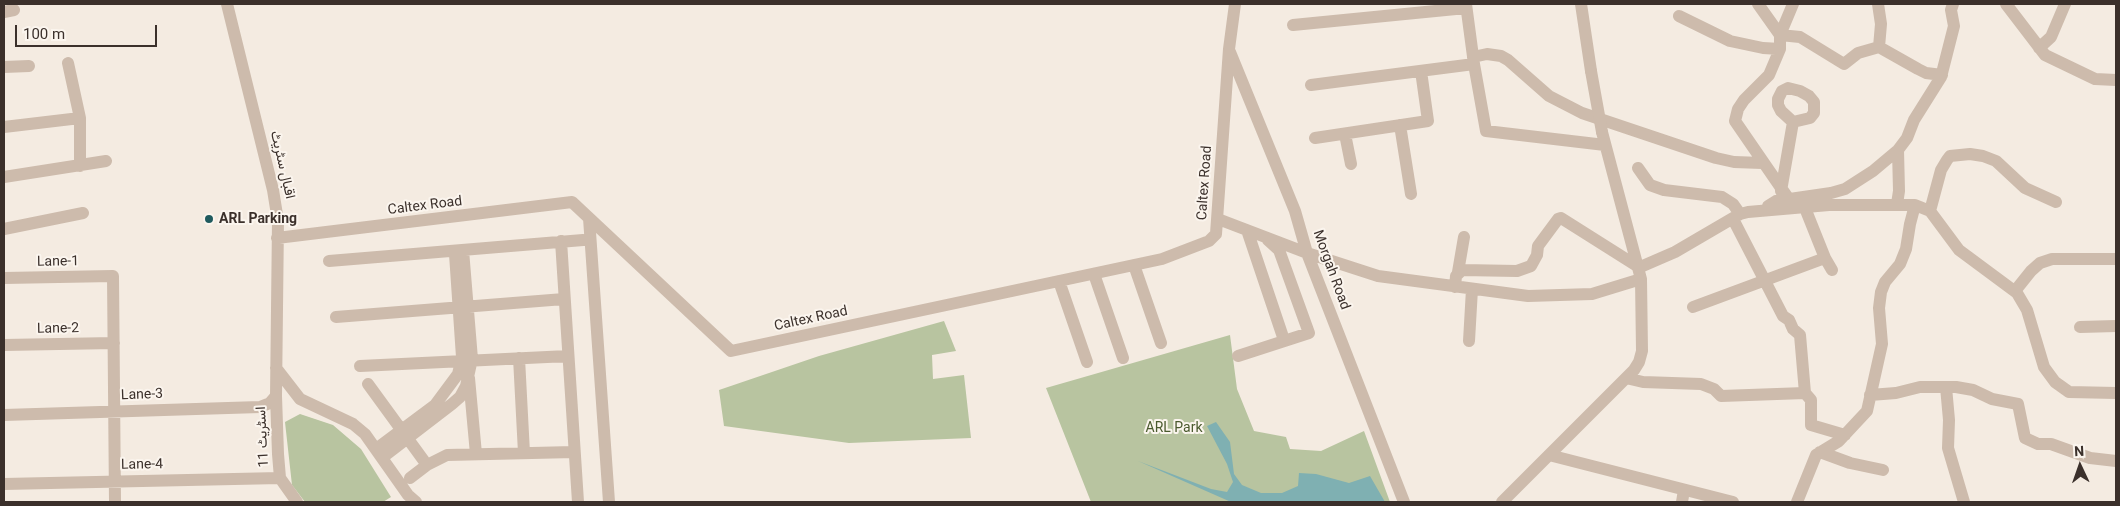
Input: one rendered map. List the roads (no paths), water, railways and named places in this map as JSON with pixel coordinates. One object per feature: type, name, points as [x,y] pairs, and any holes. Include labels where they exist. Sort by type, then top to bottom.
[{"type":"street","name":"اقبال سٹریٹ","points":[[227,4],[275,201],[278,221],[276,396]]},
{"type":"street","name":"Caltex Road","points":[[278,238],[572,202],[731,352],[1162,259],[1209,241],[1216,234],[1229,49],[1236,4]]},
{"type":"street","points":[[1502,502],[1626,378],[1639,362],[1642,351],[1639,271],[1605,146],[1581,4]]},
{"type":"street","points":[[1758,4],[1780,35],[1800,37],[1844,64],[1858,53],[1880,47],[1926,73],[1942,74]]},
{"type":"street","points":[[1784,195],[1738,128],[1735,117],[1744,100],[1769,75],[1780,49],[1780,35],[1793,4]]},
{"type":"street","points":[[1878,4],[1880,47]]},
{"type":"street","points":[[2006,4],[2045,55],[2095,79],[2116,80]]},
{"type":"street","points":[[2039,48],[2051,37],[2065,4]]},
{"type":"street","points":[[1293,25],[1374,10],[1466,6],[1473,60],[1486,131],[1605,146]]},
{"type":"street","points":[[1762,210],[1784,195],[1831,193],[1845,189],[1873,171],[1898,150],[1942,74],[1954,26],[1948,6]]},
{"type":"street","points":[[1679,16],[1730,41],[1763,48],[1780,49]]},
{"type":"street","name":"Morgah Road","points":[[1229,49],[1295,211],[1307,253],[1404,502]]},
{"type":"street","points":[[1312,85],[1421,71],[1473,60],[1487,54],[1501,56],[1549,96],[1582,113],[1716,158],[1734,162],[1762,163]]},
{"type":"street","points":[[68,63],[80,118],[80,166]]},
{"type":"street","points":[[4,67],[29,66]]},
{"type":"street","points":[[1315,138],[1428,122],[1421,71]]},
{"type":"street","points":[[4,127],[80,118]]},
{"type":"street","points":[[1784,195],[1793,122]]},
{"type":"street","points":[[1400,125],[1412,194]]},
{"type":"street","points":[[1345,134],[1351,164]]},
{"type":"street","points":[[1897,204],[1899,192],[1898,150]]},
{"type":"street","points":[[1930,211],[1941,170],[1950,156],[1983,156],[1996,161],[2025,188],[2056,202]]},
{"type":"street","points":[[4,177],[106,161]]},
{"type":"street","points":[[1638,168],[1650,185],[1664,190],[1722,197],[1733,204],[1737,217],[1783,316],[1789,320],[1793,329],[1800,335],[1805,393],[1811,400],[1811,425],[1845,434]]},
{"type":"street","points":[[1218,219],[1307,253],[1378,276],[1528,296],[1592,294],[1639,271],[1737,217],[1762,210],[1829,205],[1915,205],[1930,211],[1959,250],[2014,291],[2027,310],[2044,367],[2055,382],[2069,392],[2116,392]]},
{"type":"street","points":[[1797,502],[1820,452],[1840,440],[1867,411],[1883,336],[1879,308],[1881,292],[1885,282],[1900,264],[1906,249],[1915,205]]},
{"type":"street","points":[[1805,208],[1825,258],[1832,270]]},
{"type":"street","points":[[4,229],[83,214]]},
{"type":"street","points":[[589,218],[609,502]]},
{"type":"street","points":[[1458,272],[1517,271],[1531,266],[1537,255],[1538,246],[1558,219],[1561,218],[1639,271]]},
{"type":"street","points":[[1247,230],[1284,340]]},
{"type":"street","points":[[1238,356],[1309,333],[1279,250],[1262,235]]},
{"type":"street","points":[[1455,286],[1464,237]]},
{"type":"street","points":[[329,261],[582,240]]},
{"type":"street","points":[[561,241],[578,502]]},
{"type":"street","points":[[459,250],[466,361],[476,454]]},
{"type":"street","points":[[1693,307],[1825,258]]},
{"type":"street","points":[[2014,291],[2030,271],[2040,263],[2052,259],[2116,259]]},
{"type":"street","points":[[1134,265],[1161,343]]},
{"type":"street","points":[[1094,274],[1123,358]]},
{"type":"street","name":"Lane-1","points":[[4,278],[113,276],[114,343]]},
{"type":"street","points":[[1059,281],[1087,362]]},
{"type":"street","points":[[1469,341],[1472,289]]},
{"type":"street","points":[[336,317],[564,299]]},
{"type":"street","points":[[2080,327],[2116,326]]},
{"type":"street","points":[[114,343],[116,502]]},
{"type":"street","name":"Lane-2","points":[[4,345],[114,343]]},
{"type":"street","points":[[360,366],[568,356]]},
{"type":"street","points":[[520,358],[524,453]]},
{"type":"street","points":[[405,434],[442,398],[466,361]]},
{"type":"street","points":[[276,368],[300,398],[353,424],[366,434],[408,495],[416,502]]},
{"type":"street","points":[[380,453],[456,400],[466,386],[468,376]]},
{"type":"street","points":[[1626,378],[1643,382],[1701,384],[1714,389],[1721,396],[1805,393]]},
{"type":"street","points":[[368,384],[427,465]]},
{"type":"street","points":[[1870,395],[1896,393],[1920,387],[1973,390],[1992,399],[2018,404],[2025,438],[2038,444],[2051,444],[2090,458],[2116,461]]},
{"type":"street","points":[[1946,387],[1949,420],[1948,448],[1964,502]]},
{"type":"street","name":"Lane-3","points":[[4,415],[260,407],[270,404],[276,396]]},
{"type":"street","name":"اسٹریٹ 11","points":[[276,396],[280,478],[297,502]]},
{"type":"street","points":[[410,478],[427,465],[447,455],[574,452]]},
{"type":"street","points":[[1820,452],[1850,463],[1882,470]]},
{"type":"street","points":[[1549,455],[1683,496],[1733,502]]},
{"type":"street","name":"Lane-4","points":[[4,484],[115,480],[280,478]]},
{"type":"water","points":[[1216,422],[1230,442],[1234,474],[1242,485],[1261,493],[1282,493],[1298,486],[1299,473],[1316,474],[1349,483],[1370,476],[1385,502],[1231,502],[1138,461],[1211,489],[1227,492],[1233,482],[1227,464],[1207,426]]},
{"type":"place","name":"ARL Parking","points":[[209,219]]},
{"type":"park label","name":"ARL Park","points":[[1174,428]]}]
